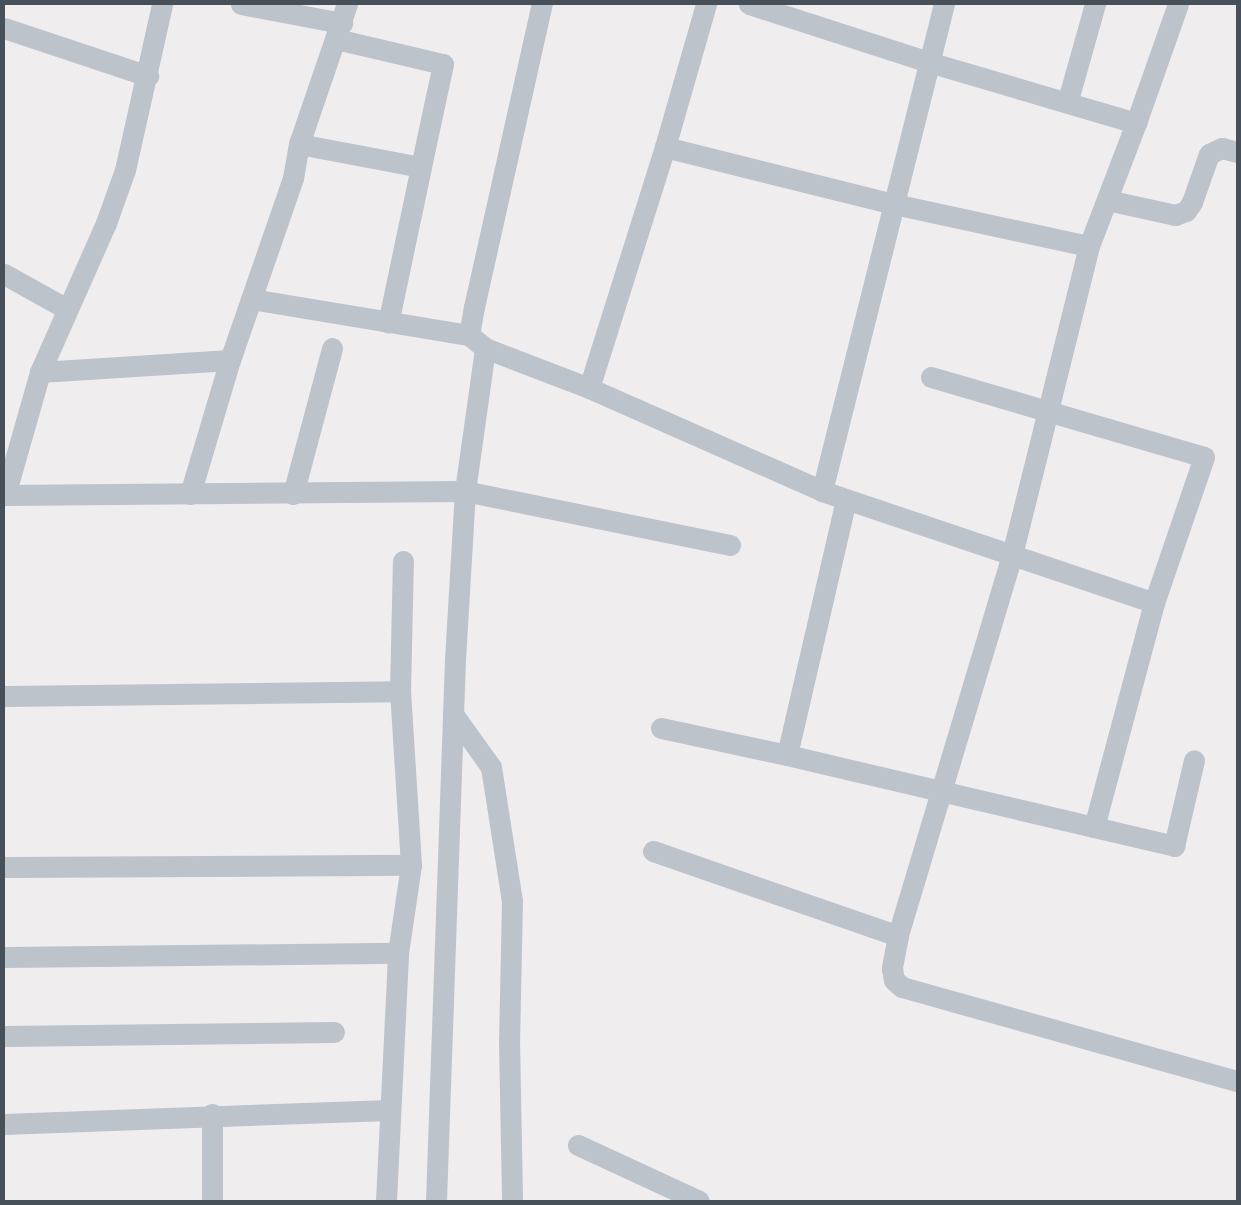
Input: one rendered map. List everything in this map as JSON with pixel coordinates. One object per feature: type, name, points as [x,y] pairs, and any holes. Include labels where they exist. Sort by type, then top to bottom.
[{"type":"street","points":[[162,4],[148,76],[125,170],[106,222],[40,372],[4,495],[293,494],[465,491],[730,545]]},
{"type":"street","points":[[241,4],[342,22],[443,64],[388,322]]},
{"type":"street","points":[[436,1201],[453,714],[465,491],[477,342],[542,4]]},
{"type":"street","points":[[589,388],[665,147],[706,4]]},
{"type":"street","points":[[749,4],[932,63],[1068,100],[1136,123]]},
{"type":"street","points":[[822,491],[894,204],[932,63],[944,4]]},
{"type":"street","points":[[1068,100],[1095,4]]},
{"type":"street","points":[[1178,4],[1136,123],[1089,246],[1012,555],[898,936],[892,968],[894,980],[902,987],[1237,1081]]},
{"type":"street","points":[[190,494],[230,360],[293,178],[299,144],[342,22]]},
{"type":"street","points":[[4,28],[148,76]]},
{"type":"street","points":[[299,144],[421,167]]},
{"type":"street","points":[[665,147],[894,204],[1089,246]]},
{"type":"street","points":[[1107,200],[1175,215],[1186,210],[1192,202],[1209,154],[1222,148],[1237,152]]},
{"type":"street","points":[[4,274],[67,310]]},
{"type":"street","points":[[251,299],[388,322],[477,342],[589,388],[822,491],[1154,604]]},
{"type":"street","points":[[293,494],[332,348]]},
{"type":"street","points":[[40,372],[230,360]]},
{"type":"street","points":[[931,377],[1204,457],[1154,604],[1094,827]]},
{"type":"street","points":[[787,755],[846,500]]},
{"type":"street","points":[[386,1201],[398,953],[411,865],[400,691],[404,561]]},
{"type":"street","points":[[4,696],[400,691]]},
{"type":"street","points":[[453,714],[491,767],[512,902],[509,1040],[512,1201]]},
{"type":"street","points":[[661,728],[941,790],[1174,846],[1194,760]]},
{"type":"street","points":[[653,851],[898,936]]},
{"type":"street","points":[[4,867],[411,865]]},
{"type":"street","points":[[4,957],[398,953]]},
{"type":"street","points":[[4,1036],[334,1032]]},
{"type":"street","points":[[4,1124],[212,1114],[389,1110]]},
{"type":"street","points":[[212,1114],[212,1201]]},
{"type":"street","points":[[578,1145],[699,1201]]}]
